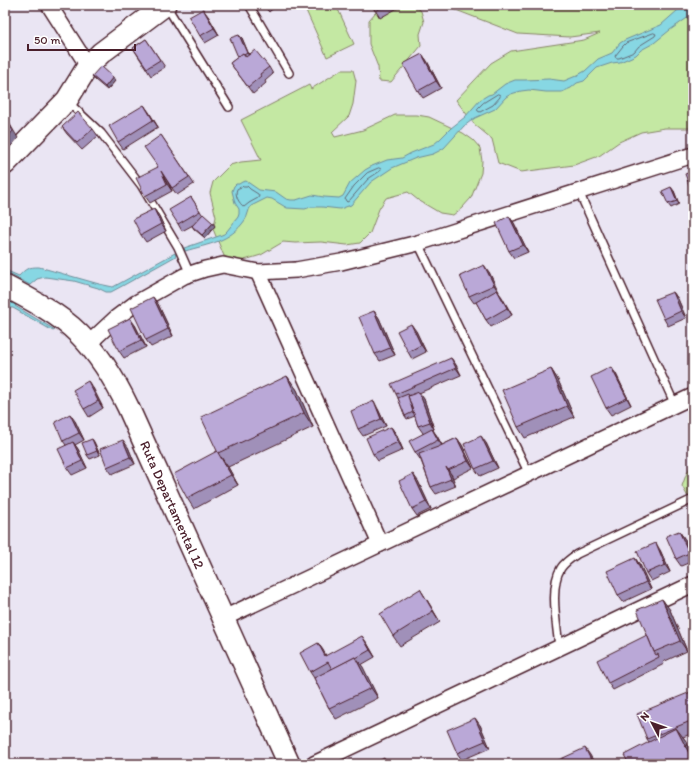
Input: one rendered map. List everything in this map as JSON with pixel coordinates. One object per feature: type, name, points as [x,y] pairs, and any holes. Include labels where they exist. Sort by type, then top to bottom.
[{"type":"main road","points":[[5,164],[67,100],[88,66],[101,53],[165,5]]},
{"type":"main road","name":"Ruta Departamental 12","points":[[5,286],[30,299],[62,320],[79,334],[106,367],[118,387],[289,764]]},
{"type":"street","points":[[49,5],[88,66]]},
{"type":"street","points":[[88,344],[116,318],[136,303],[184,276],[204,269],[223,265],[258,272],[296,270],[341,262],[418,243],[693,155]]},
{"type":"street","points":[[258,272],[380,544]]},
{"type":"street","points":[[224,618],[693,396]]},
{"type":"street","points":[[314,764],[693,584]]},
{"type":"lane","points":[[165,5],[229,107]]},
{"type":"lane","points":[[249,5],[289,73]]},
{"type":"lane","points":[[67,100],[101,133],[141,185],[178,247],[190,274]]},
{"type":"lane","points":[[579,192],[675,405]]},
{"type":"lane","points":[[418,243],[529,474]]},
{"type":"lane","points":[[560,647],[554,599],[555,581],[560,568],[567,561],[578,554],[693,499]]},
{"type":"green space","points":[[336,5],[354,44],[327,57],[304,6]]},
{"type":"green space","points":[[382,5],[414,5],[421,11],[424,22],[420,34],[421,46],[391,82],[379,81],[378,67],[369,44],[369,20]]},
{"type":"green space","points":[[443,5],[693,5],[693,128],[665,128],[641,132],[619,142],[599,156],[574,165],[521,172],[498,163],[492,139],[474,124],[456,100],[491,63],[511,51],[584,40],[600,33],[570,37],[518,34]]},
{"type":"green space","points":[[341,70],[353,70],[356,81],[353,104],[349,116],[332,132],[335,137],[363,130],[395,115],[417,115],[429,117],[463,133],[473,140],[480,148],[482,161],[481,173],[471,198],[453,215],[440,213],[418,200],[408,192],[386,198],[379,209],[370,233],[360,243],[347,245],[321,242],[283,242],[261,255],[236,262],[224,256],[213,229],[216,217],[210,193],[213,182],[230,165],[241,162],[261,160],[241,120],[309,85],[311,89]]},
{"type":"green space","points":[[693,461],[693,502],[688,497],[682,486]]},
{"type":"water","points":[[685,5],[693,5],[693,14],[636,55],[620,62],[597,68],[584,81],[577,83],[571,88],[562,92],[529,90],[511,94],[506,97],[495,109],[475,118],[464,126],[444,148],[433,154],[416,158],[392,168],[371,182],[351,205],[340,209],[322,207],[311,207],[305,209],[287,208],[272,199],[267,198],[251,206],[245,220],[226,238],[185,251],[184,248],[224,234],[238,217],[239,209],[235,203],[232,191],[236,184],[246,181],[259,190],[276,192],[286,199],[291,200],[312,195],[339,198],[343,196],[350,183],[372,166],[387,160],[402,158],[434,144],[465,117],[480,100],[492,94],[505,84],[515,80],[549,79],[564,81],[576,76],[585,71],[598,59],[612,53],[620,43],[625,40],[661,25]]},
{"type":"water","points":[[175,253],[176,256],[111,292],[106,292],[74,281],[45,277],[37,279],[30,285],[5,272],[5,270],[19,276],[28,268],[39,267],[113,287]]},
{"type":"water","points":[[5,299],[55,330],[53,331],[13,308],[5,308]]},
{"type":"building","points":[[372,5],[386,5],[375,11]]},
{"type":"building","points":[[203,9],[214,28],[200,36],[189,17]]},
{"type":"building","points":[[239,35],[247,53],[244,55],[243,53],[238,57],[230,38]]},
{"type":"building","points":[[146,39],[160,60],[147,68],[133,48]]},
{"type":"building","points":[[255,50],[269,67],[248,87],[230,63],[243,53],[246,57]]},
{"type":"building","points":[[422,54],[436,81],[418,91],[403,64]]},
{"type":"building","points":[[101,66],[113,77],[105,87],[92,76]]},
{"type":"building","points":[[144,105],[153,120],[118,142],[109,126]]},
{"type":"building","points":[[78,112],[93,129],[77,143],[62,127]]},
{"type":"building","points":[[5,117],[13,131],[5,140]]},
{"type":"building","points":[[161,135],[189,177],[172,188],[161,171],[167,184],[145,196],[136,178],[158,167],[144,147]]},
{"type":"building","points":[[693,171],[693,189],[691,190],[685,174]]},
{"type":"building","points":[[671,187],[677,201],[668,204],[662,191]]},
{"type":"building","points":[[191,197],[200,211],[178,224],[169,210]]},
{"type":"building","points":[[154,209],[161,224],[141,235],[133,219]]},
{"type":"building","points":[[203,214],[213,223],[202,235],[192,226]]},
{"type":"building","points":[[509,216],[523,245],[509,251],[496,223]]},
{"type":"building","points":[[484,265],[494,285],[469,296],[460,276]]},
{"type":"building","points":[[497,290],[507,308],[486,320],[476,302]]},
{"type":"building","points":[[673,292],[681,311],[664,319],[655,299]]},
{"type":"building","points":[[153,297],[168,329],[146,340],[131,308]]},
{"type":"building","points":[[374,311],[390,348],[375,354],[359,317]]},
{"type":"building","points":[[130,318],[141,340],[119,351],[108,329]]},
{"type":"building","points":[[411,324],[421,345],[408,352],[397,331]]},
{"type":"building","points":[[451,358],[456,368],[396,394],[391,384]]},
{"type":"building","points":[[611,367],[627,398],[606,408],[591,377]]},
{"type":"building","points":[[551,369],[567,406],[518,427],[502,390]]},
{"type":"building","points":[[287,376],[304,413],[218,453],[201,417]]},
{"type":"building","points":[[88,381],[98,401],[84,409],[73,390]]},
{"type":"building","points":[[419,392],[430,422],[418,426],[408,396]]},
{"type":"building","points":[[408,394],[413,412],[405,416],[398,398]]},
{"type":"building","points":[[374,401],[381,419],[358,429],[351,411]]},
{"type":"building","points":[[70,414],[79,433],[63,441],[55,422]]},
{"type":"building","points":[[391,427],[398,442],[373,454],[366,438]]},
{"type":"building","points":[[432,429],[438,440],[415,452],[409,441]]},
{"type":"building","points":[[481,436],[493,461],[475,469],[464,444]]},
{"type":"building","points":[[457,438],[468,461],[448,470],[446,467],[451,479],[431,487],[419,454]]},
{"type":"building","points":[[92,439],[97,451],[87,455],[82,443]]},
{"type":"building","points":[[123,440],[130,457],[107,467],[100,449]]},
{"type":"building","points":[[73,442],[82,461],[67,468],[58,449]]},
{"type":"building","points":[[217,451],[231,475],[187,498],[174,474]]},
{"type":"building","points":[[413,474],[426,502],[412,509],[399,481]]},
{"type":"building","points":[[679,531],[689,553],[676,559],[666,536]]},
{"type":"building","points":[[656,543],[665,565],[646,573],[637,551]]},
{"type":"building","points":[[635,558],[646,582],[618,595],[607,571]]},
{"type":"building","points":[[420,589],[433,611],[393,636],[380,614]]},
{"type":"building","points":[[662,599],[680,641],[654,652],[637,610]]},
{"type":"building","points":[[647,635],[654,652],[656,655],[658,654],[659,657],[608,683],[597,660]]},
{"type":"building","points":[[362,636],[370,650],[332,669],[328,662],[310,672],[300,653],[318,643],[325,656]]},
{"type":"building","points":[[355,657],[371,688],[329,708],[314,678]]},
{"type":"building","points":[[693,691],[693,720],[647,739],[637,714]]},
{"type":"building","points":[[475,718],[485,741],[457,753],[447,730]]},
{"type":"building","points":[[676,728],[693,761],[693,764],[629,764],[624,755]]},
{"type":"building","points":[[585,748],[593,764],[550,764]]},
{"type":"building","points":[[384,758],[387,764],[373,764]]}]
